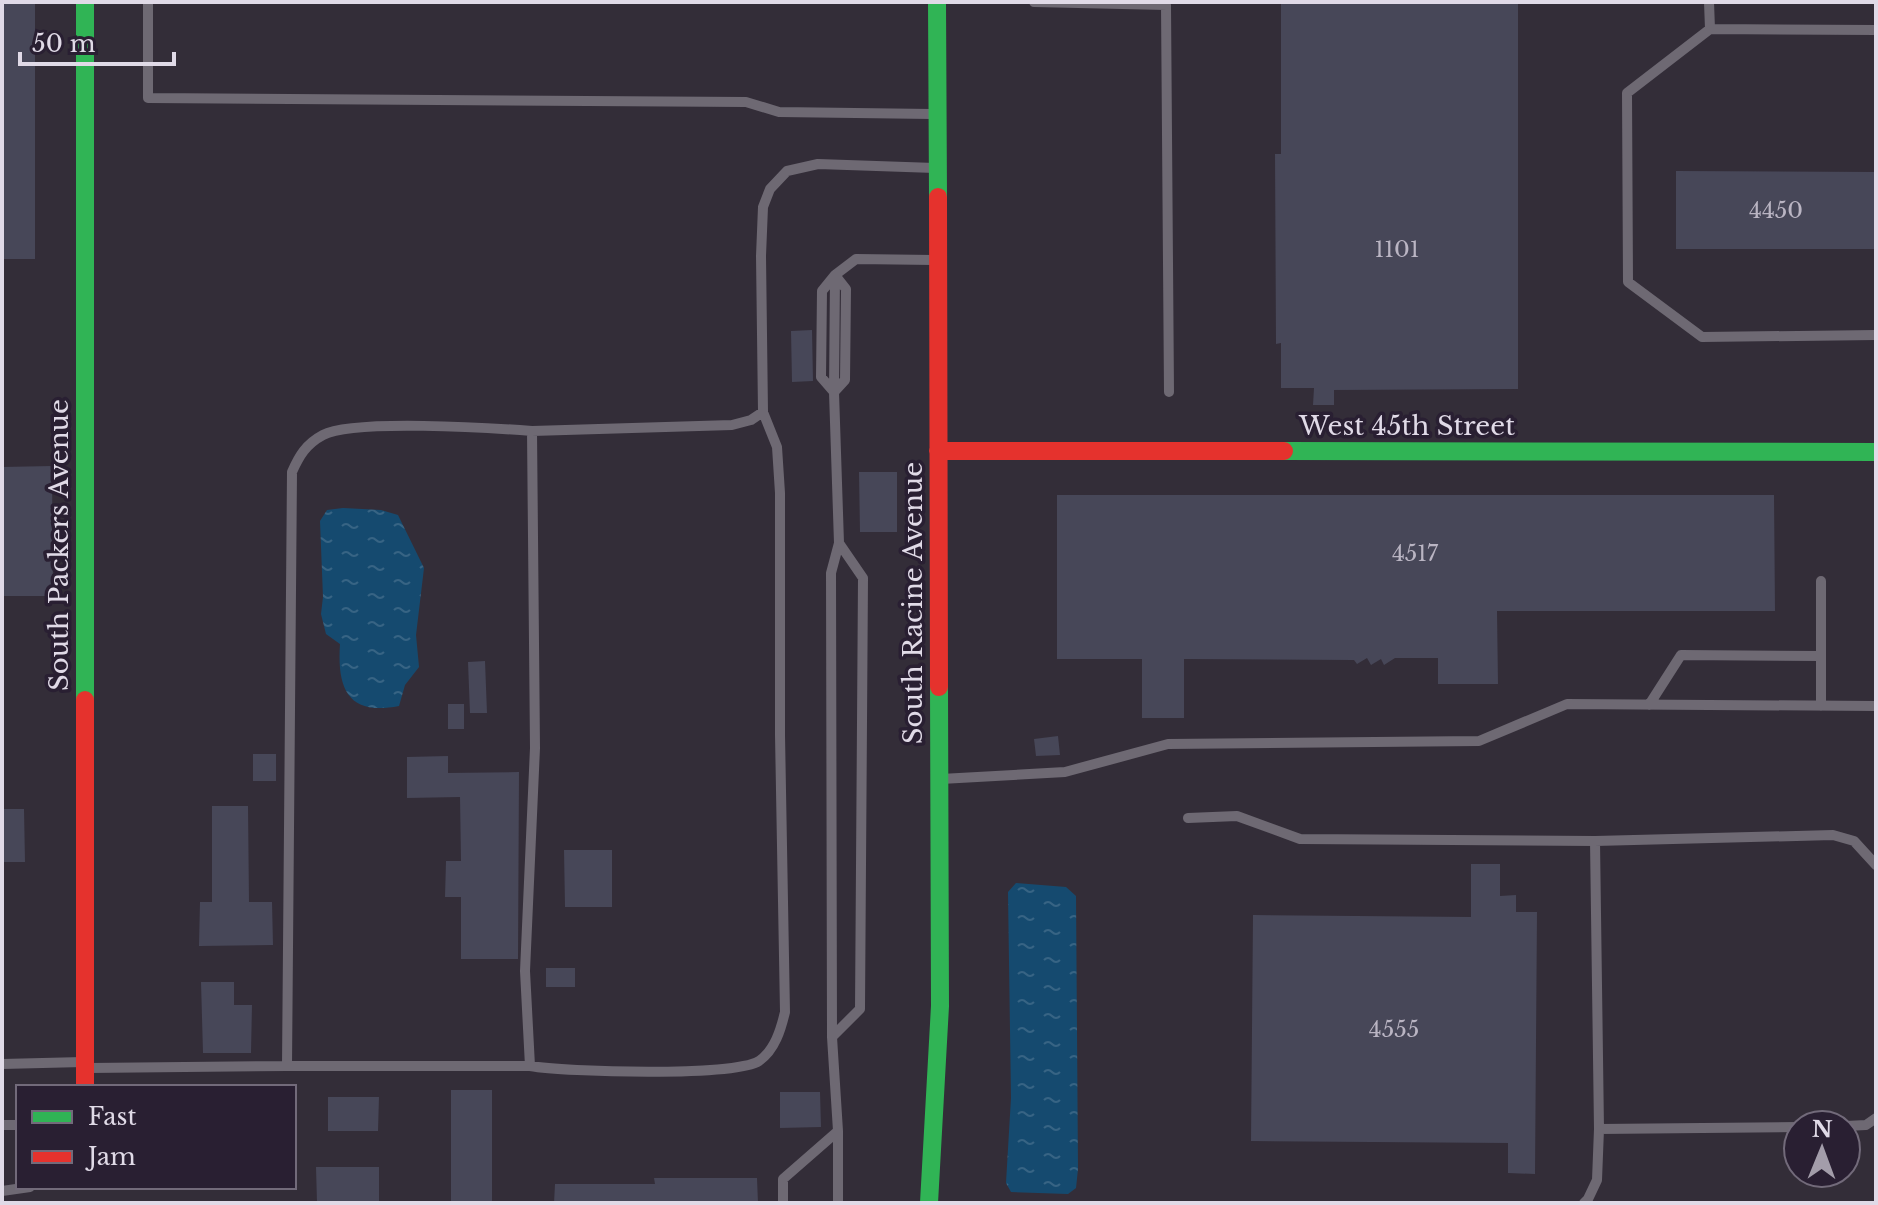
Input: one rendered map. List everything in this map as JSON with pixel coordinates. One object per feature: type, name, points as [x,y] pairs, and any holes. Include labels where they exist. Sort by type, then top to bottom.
[{"type":"street","name":"South Packers Avenue","points":[[85,2],[85,1085]]},
{"type":"street","name":"South Racine Avenue","points":[[929,1203],[940,1006],[937,2]]},
{"type":"street","name":"West 45th Street","points":[[938,451],[1876,452]]},
{"type":"lane","points":[[148,2],[148,98],[746,102],[779,112],[937,114]]},
{"type":"lane","points":[[1034,2],[1166,5],[1169,392]]},
{"type":"lane","points":[[1709,2],[1710,29]]},
{"type":"lane","points":[[1876,30],[1710,29],[1627,93],[1628,282],[1702,337],[1876,335]]},
{"type":"lane","points":[[2,1064],[530,1066],[557,1070],[698,1070],[741,1067],[759,1060],[780,1032],[785,1012],[780,493],[777,447],[763,412],[763,207],[770,189],[787,171],[818,164],[937,168]]},
{"type":"lane","points":[[838,1203],[838,1131],[832,1037],[831,573],[839,543],[834,392],[821,377],[822,291],[835,275],[856,259],[938,260]]},
{"type":"lane","points":[[834,392],[845,380],[846,289],[835,275]]},
{"type":"lane","points":[[287,1066],[292,472],[300,454],[325,433],[341,429],[390,427],[532,431],[732,425],[751,420],[763,412]]},
{"type":"lane","points":[[530,1066],[525,971],[535,748],[532,431]]},
{"type":"lane","points":[[832,1037],[860,1009],[863,578],[839,543]]},
{"type":"lane","points":[[1821,581],[1821,706]]},
{"type":"lane","points":[[1649,705],[1681,655],[1821,656]]},
{"type":"lane","points":[[939,779],[1065,772],[1168,744],[1479,741],[1567,704],[1876,706]]},
{"type":"lane","points":[[1188,818],[1237,816],[1300,839],[1595,841],[1833,835],[1854,841],[1876,865]]},
{"type":"lane","points":[[1584,1203],[1597,1180],[1599,1129],[1595,841]]},
{"type":"lane","points":[[1599,1129],[1782,1127]]},
{"type":"lane","points":[[783,1203],[783,1179],[838,1131]]},
{"type":"water","points":[[327,510],[381,510],[398,515],[424,568],[416,635],[419,667],[405,685],[399,706],[368,707],[349,696],[341,674],[340,644],[326,634],[321,614],[320,521]]},
{"type":"water","points":[[1016,883],[1066,887],[1076,896],[1078,1169],[1076,1188],[1068,1194],[1011,1192],[1006,1183],[1011,1098],[1008,892]]},
{"type":"building","points":[[2,2],[35,2],[35,259],[2,259]]},
{"type":"building","points":[[1281,2],[1518,2],[1518,389],[1334,390],[1334,405],[1313,405],[1314,388],[1281,388],[1281,343],[1276,344],[1275,154],[1281,154]]},
{"type":"building","points":[[1676,171],[1876,172],[1876,249],[1676,249]]},
{"type":"building","points":[[812,330],[813,381],[792,382],[791,331]]},
{"type":"building","points":[[52,466],[53,596],[2,596],[2,467]]},
{"type":"building","points":[[859,472],[897,472],[897,532],[860,532]]},
{"type":"building","points":[[1057,495],[1774,495],[1775,611],[1497,611],[1498,684],[1438,684],[1438,658],[1395,658],[1384,665],[1381,659],[1371,665],[1367,658],[1357,664],[1354,660],[1184,659],[1184,718],[1142,718],[1142,659],[1057,659]]},
{"type":"building","points":[[485,661],[487,713],[470,713],[468,662]]},
{"type":"building","points":[[448,704],[464,704],[464,729],[448,729]]},
{"type":"building","points":[[1058,736],[1060,755],[1036,756],[1034,739]]},
{"type":"building","points":[[253,754],[276,754],[276,781],[253,781]]},
{"type":"building","points":[[448,756],[448,773],[519,772],[518,959],[461,959],[461,897],[445,897],[446,861],[461,861],[460,797],[407,798],[407,757]]},
{"type":"building","points":[[212,806],[248,806],[249,902],[272,902],[273,945],[199,946],[200,902],[212,902]]},
{"type":"building","points":[[2,809],[24,809],[25,862],[2,862]]},
{"type":"building","points":[[564,850],[612,850],[612,907],[565,907]]},
{"type":"building","points":[[1471,864],[1500,864],[1500,896],[1516,895],[1516,912],[1537,912],[1535,1174],[1508,1173],[1508,1143],[1251,1141],[1253,915],[1471,917]]},
{"type":"building","points":[[546,968],[575,968],[575,987],[546,987]]},
{"type":"building","points":[[201,982],[234,982],[234,1005],[252,1005],[251,1053],[203,1053]]},
{"type":"building","points":[[451,1090],[492,1090],[492,1203],[451,1203]]},
{"type":"building","points":[[780,1092],[820,1092],[821,1127],[780,1128]]},
{"type":"building","points":[[328,1097],[379,1097],[378,1131],[328,1131]]},
{"type":"building","points":[[316,1167],[379,1167],[379,1203],[317,1203]]},
{"type":"building","points":[[654,1178],[757,1178],[758,1203],[554,1203],[555,1184],[655,1184]]},
{"type":"traffic: fast","points":[[85,2],[85,700]]},
{"type":"traffic: fast","points":[[937,2],[938,197]]},
{"type":"traffic: fast","points":[[1284,451],[1876,452]]},
{"type":"traffic: fast","points":[[929,1203],[940,1006],[939,687]]},
{"type":"traffic: jam","points":[[938,197],[939,687]]},
{"type":"traffic: jam","points":[[938,451],[1284,451]]},
{"type":"traffic: jam","points":[[85,700],[85,1085]]}]
